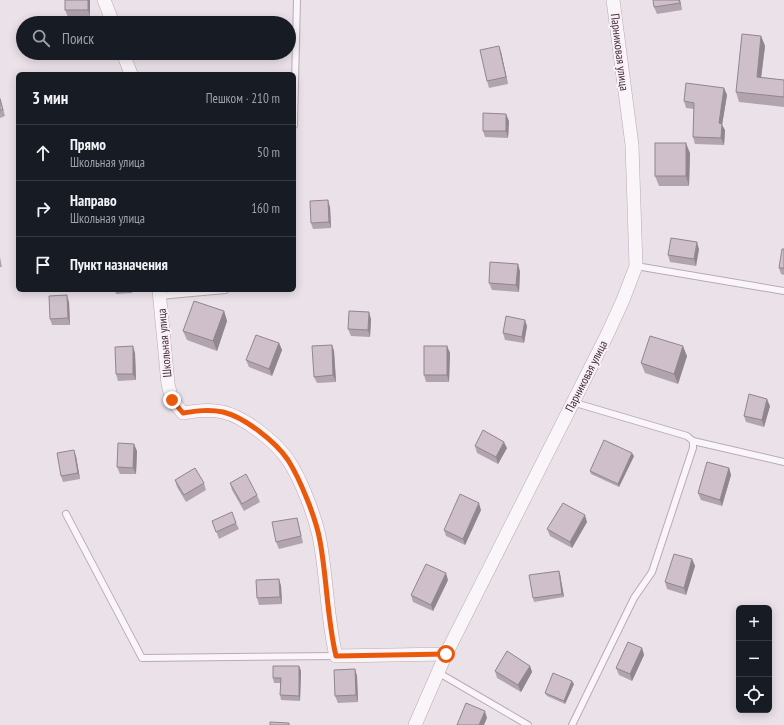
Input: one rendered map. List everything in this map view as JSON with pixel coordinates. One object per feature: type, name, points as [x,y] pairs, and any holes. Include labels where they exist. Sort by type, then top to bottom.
[{"type":"street","points":[[104,0],[110,16]]},
{"type":"street","name":"Парниковая улица","points":[[415,725],[446,654],[623,300],[636,266],[632,146],[614,0]]},
{"type":"street","points":[[126,60],[130,72]]},
{"type":"street","name":"Школьная улица","points":[[159,293],[168,384],[172,400],[183,413],[205,410],[223,412],[239,418],[254,427],[287,459],[298,480],[308,503],[320,540],[331,636],[336,656]]},
{"type":"street","points":[[336,656],[446,654]]},
{"type":"lane","points":[[296,42],[297,0]]},
{"type":"lane","points":[[295,72],[296,60]]},
{"type":"lane","points":[[636,266],[784,291]]},
{"type":"lane","points":[[159,293],[181,292]]},
{"type":"lane","points":[[572,402],[687,436],[693,441],[784,462]]},
{"type":"lane","points":[[572,725],[634,598],[652,572],[693,448],[693,441]]},
{"type":"lane","points":[[66,514],[142,658],[336,656]]},
{"type":"lane","points":[[439,673],[528,725]]},
{"type":"building","points":[[65,0],[88,0],[88,10],[65,10]]},
{"type":"building","points":[[653,0],[679,0],[680,3],[654,7]]},
{"type":"building","points":[[742,34],[761,36],[757,77],[784,80],[784,97],[736,92]]},
{"type":"building","points":[[499,46],[506,77],[487,81],[480,50]]},
{"type":"building","points":[[686,83],[724,88],[719,123],[722,124],[721,138],[693,137],[694,103],[684,101]]},
{"type":"building","points":[[0,99],[3,110],[0,110]]},
{"type":"building","points":[[483,113],[506,114],[506,131],[483,131]]},
{"type":"building","points":[[655,143],[686,143],[686,176],[655,176]]},
{"type":"building","points":[[328,200],[329,222],[311,223],[310,201]]},
{"type":"building","points":[[671,238],[697,242],[694,259],[668,255]]},
{"type":"building","points":[[782,249],[784,249],[784,268],[779,268]]},
{"type":"building","points":[[490,262],[518,264],[516,285],[489,283]]},
{"type":"building","points":[[67,295],[68,318],[50,319],[49,296]]},
{"type":"building","points":[[194,301],[224,311],[213,341],[183,331]]},
{"type":"building","points":[[349,311],[369,312],[368,330],[348,329]]},
{"type":"building","points":[[506,316],[525,320],[522,337],[503,333]]},
{"type":"building","points":[[256,335],[279,343],[269,369],[246,360]]},
{"type":"building","points":[[650,336],[683,346],[674,374],[641,363]]},
{"type":"building","points":[[332,345],[333,375],[314,377],[312,346]]},
{"type":"building","points":[[133,346],[133,374],[116,374],[115,347]]},
{"type":"building","points":[[424,346],[447,346],[447,375],[424,375]]},
{"type":"building","points":[[749,394],[767,399],[762,420],[744,416]]},
{"type":"building","points":[[483,430],[504,442],[496,457],[475,446]]},
{"type":"building","points":[[604,440],[632,453],[618,484],[590,471]]},
{"type":"building","points":[[118,443],[134,444],[133,468],[117,467]]},
{"type":"building","points":[[74,450],[78,473],[61,476],[57,453]]},
{"type":"building","points":[[707,462],[729,468],[720,500],[698,493]]},
{"type":"building","points":[[195,468],[204,483],[184,495],[175,480]]},
{"type":"building","points":[[246,474],[257,495],[242,504],[230,483]]},
{"type":"building","points":[[460,494],[479,503],[463,539],[444,530]]},
{"type":"building","points":[[563,503],[585,515],[570,542],[547,529]]},
{"type":"building","points":[[232,512],[236,523],[216,532],[212,521]]},
{"type":"building","points":[[297,518],[301,536],[276,542],[272,522]]},
{"type":"building","points":[[674,554],[692,559],[684,588],[665,582]]},
{"type":"building","points":[[426,564],[446,573],[431,605],[411,595]]},
{"type":"building","points":[[559,571],[562,594],[533,598],[529,575]]},
{"type":"building","points":[[279,579],[280,597],[257,598],[256,580]]},
{"type":"building","points":[[628,642],[642,648],[630,674],[616,668]]},
{"type":"building","points":[[507,651],[530,666],[518,685],[495,671]]},
{"type":"building","points":[[273,666],[299,666],[299,696],[280,695],[281,678],[273,678]]},
{"type":"building","points":[[355,669],[356,695],[335,696],[334,670]]},
{"type":"building","points":[[553,673],[572,681],[564,701],[545,693]]},
{"type":"building","points":[[466,703],[485,711],[479,725],[457,725]]},
{"type":"building","points":[[270,722],[289,723],[289,725],[270,725]]},
{"type":"route","points":[[172,400],[183,413],[205,410],[223,412],[239,418],[254,427],[287,459],[308,503],[320,540],[331,636],[336,656],[446,654]]}]
